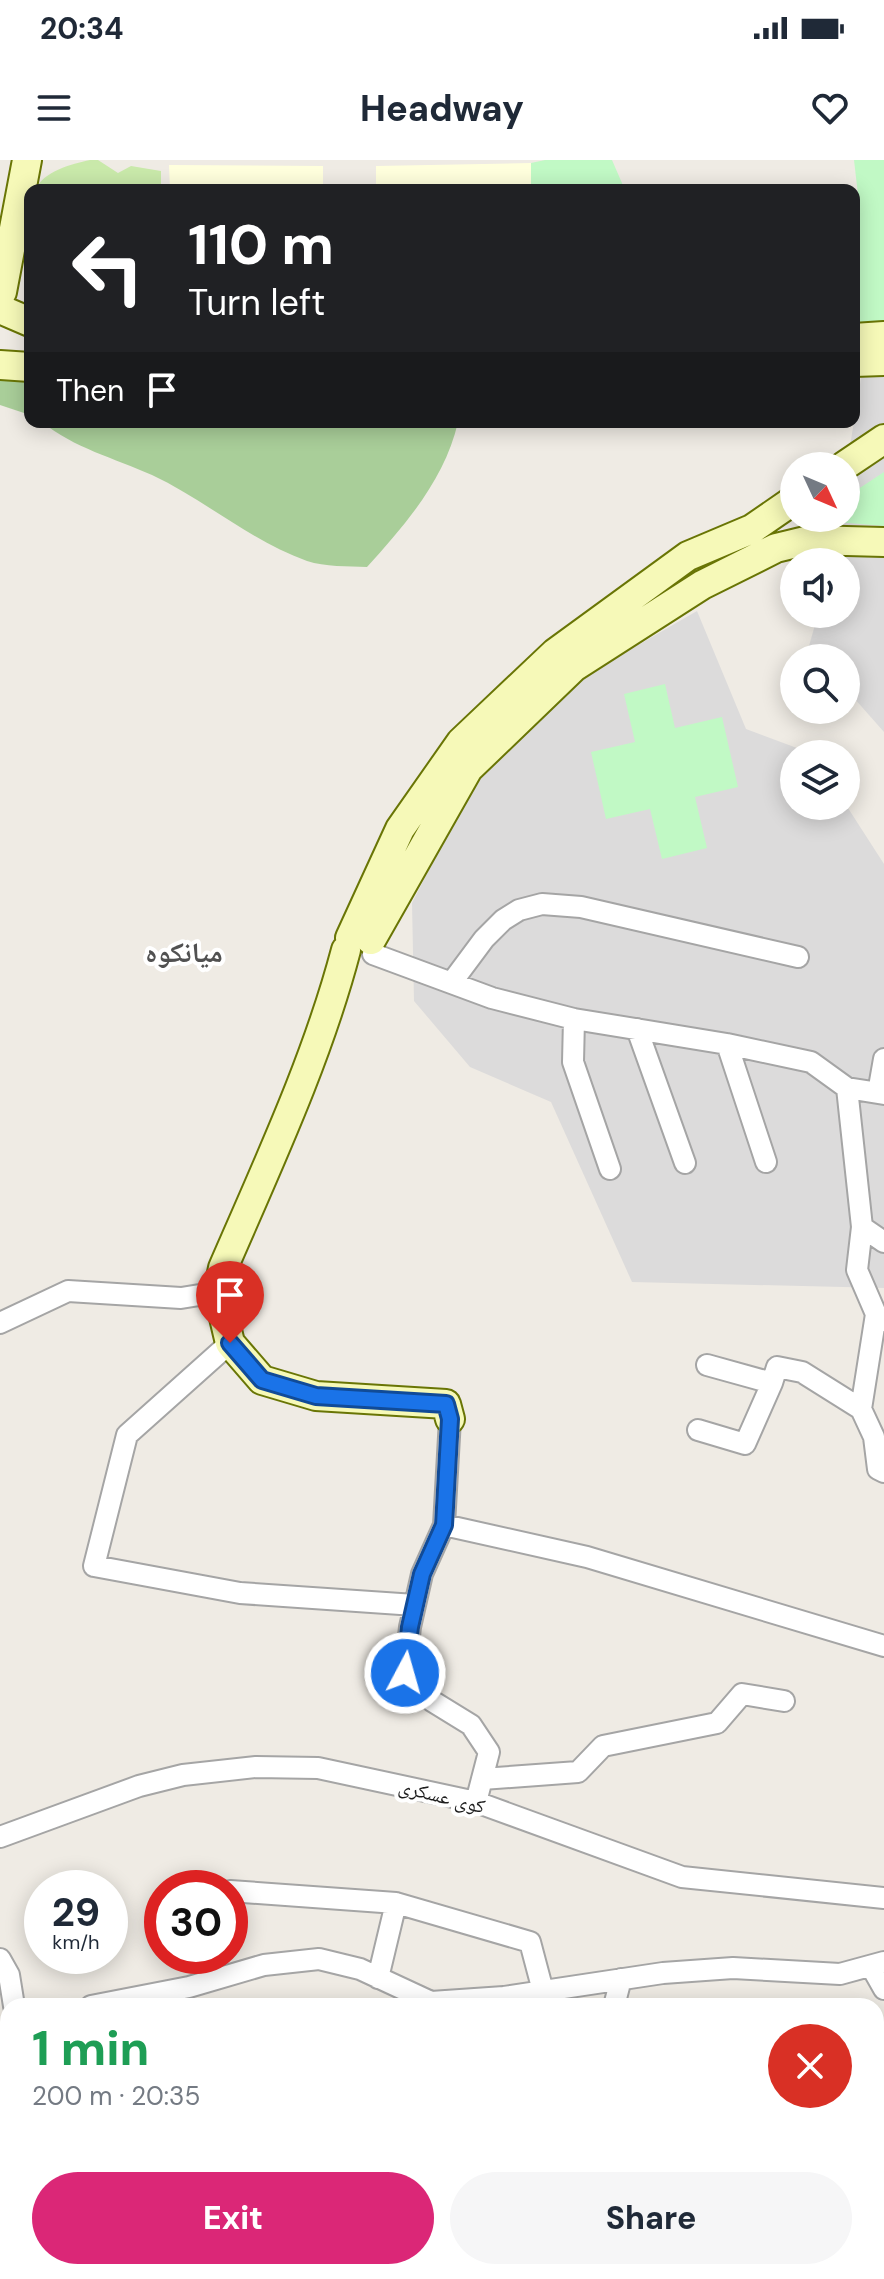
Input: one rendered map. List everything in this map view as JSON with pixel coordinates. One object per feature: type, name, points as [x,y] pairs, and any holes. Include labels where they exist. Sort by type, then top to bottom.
[{"type":"main road","points":[[24,318],[1,302],[27,160]]},
{"type":"main road","points":[[860,338],[884,336]]},
{"type":"main road","points":[[860,362],[884,361]]},
{"type":"main road","points":[[0,365],[24,367]]},
{"type":"main road","points":[[860,455],[884,439]]},
{"type":"main road","points":[[360,949],[400,829],[461,742],[555,653],[688,556],[752,529],[780,510]]},
{"type":"main road","points":[[450,1419],[446,1404],[316,1396],[262,1380],[230,1343],[218,1292],[223,1268],[287,1120],[333,996],[468,769],[574,667],[702,585],[776,548],[809,540],[884,542]]},
{"type":"street","points":[[452,982],[484,939],[503,920],[519,910],[542,904],[581,907],[798,957]]},
{"type":"street","points":[[360,949],[492,998],[574,1019],[727,1044],[811,1062],[847,1088],[881,1093],[884,1059]]},
{"type":"street","points":[[574,1019],[573,1062],[610,1169]]},
{"type":"street","points":[[637,1029],[685,1163]]},
{"type":"street","points":[[727,1044],[766,1162]]},
{"type":"street","points":[[847,1088],[862,1227],[857,1270],[880,1317],[861,1409]]},
{"type":"street","points":[[862,1227],[884,1242]]},
{"type":"street","points":[[0,1323],[68,1291],[181,1298],[218,1292]]},
{"type":"street","points":[[230,1343],[127,1435],[94,1566],[240,1593],[415,1605]]},
{"type":"street","points":[[707,1365],[772,1383]]},
{"type":"street","points":[[698,1430],[745,1444],[777,1367],[802,1372],[861,1409],[874,1437],[878,1469],[884,1472]]},
{"type":"street","points":[[450,1419],[444,1525],[422,1574],[405,1673],[432,1701],[471,1725],[489,1752],[476,1802]]},
{"type":"street","points":[[444,1525],[587,1557],[884,1646]]},
{"type":"street","points":[[482,1779],[578,1772],[603,1746],[717,1723],[742,1694],[784,1701]]},
{"type":"street","name":"کوی عسکری","points":[[0,1837],[139,1786],[183,1775],[256,1767],[318,1768],[476,1802],[682,1877],[884,1898]]},
{"type":"street","points":[[248,1892],[396,1903],[530,1942],[543,1991]]},
{"type":"street","points":[[378,1978],[396,1903]]},
{"type":"street","points":[[0,1959],[9,1975],[13,1998]]},
{"type":"street","points":[[135,1998],[189,1987],[264,1965],[319,1959],[360,1969],[378,1978],[394,1997]]},
{"type":"street","points":[[489,1998],[663,1973],[733,1968],[840,1974],[877,1964],[884,1989]]},
{"type":"street","points":[[616,1998],[621,1979]]},
{"type":"shaded area","points":[[531,163],[531,184],[376,184],[376,166]]},
{"type":"shaded area","points":[[169,165],[323,166],[323,184],[170,184]]},
{"type":"shaded area","points":[[884,235],[884,732],[860,705],[860,644],[810,644],[814,628],[860,628],[860,548],[833,548],[836,532],[860,532],[860,452],[849,452],[853,428],[860,428],[860,384]]},
{"type":"shaded area","points":[[697,611],[746,729],[780,742],[780,820],[856,820],[884,864],[884,1288],[632,1282],[551,1102],[470,1067],[414,1001],[412,903],[474,781],[574,682]]},
{"type":"green space","points":[[98,160],[118,173],[131,166],[161,171],[161,184],[38,184],[51,173],[67,166]]},
{"type":"green space","points":[[545,160],[612,160],[622,184],[531,184],[531,163]]},
{"type":"green space","points":[[854,160],[884,160],[884,326],[860,327],[860,184],[857,184]]},
{"type":"green space","points":[[0,372],[24,372],[24,413],[0,405]]},
{"type":"green space","points":[[50,428],[456,428],[434,482],[410,517],[367,567],[321,564],[286,553],[172,485],[81,446]]},
{"type":"green space","points":[[884,472],[884,526],[860,524],[860,488]]},
{"type":"green space","points":[[665,684],[675,728],[722,717],[738,787],[695,797],[707,848],[662,859],[650,809],[606,819],[591,752],[635,742],[624,694]]},
{"type":"district","name":"میانکوه","points":[[184,952]]},
{"type":"route","points":[[230,1343],[262,1380],[316,1396],[446,1404],[450,1419],[444,1525],[422,1574],[410,1627],[405,1673]]}]
